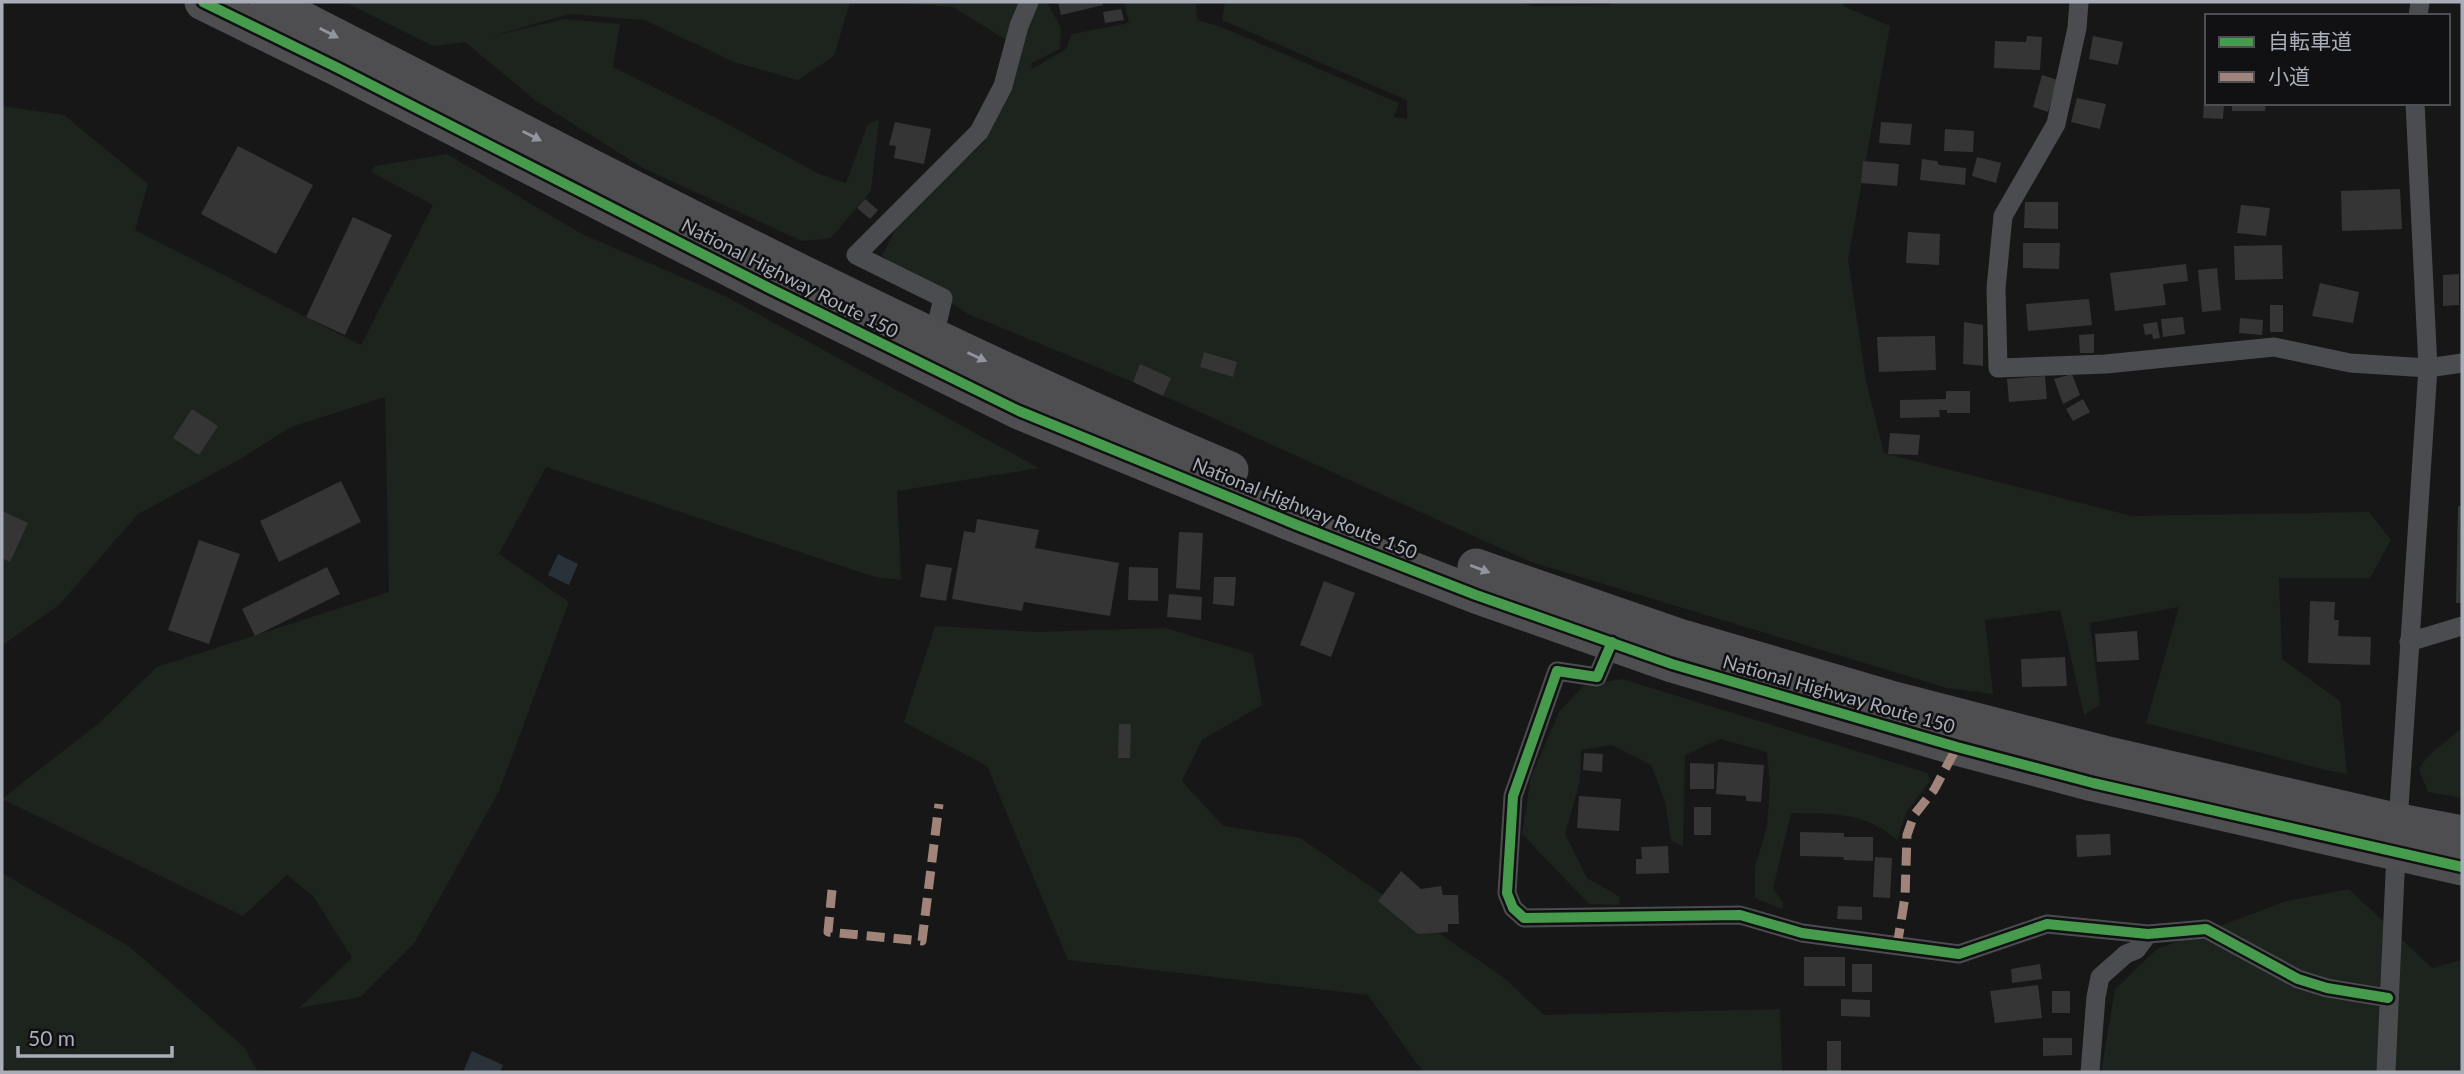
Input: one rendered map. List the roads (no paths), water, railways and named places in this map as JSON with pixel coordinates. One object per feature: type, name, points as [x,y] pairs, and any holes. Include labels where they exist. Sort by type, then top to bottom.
[{"type":"highway","name":"National Highway Route 150","points":[[203,2],[1019,411],[1476,595],[1672,663],[1957,747],[2093,783],[2398,838],[2462,834]]},
{"type":"highway","name":"National Highway Route 150","points":[[268,2],[757,252],[1119,424],[1311,505],[1491,573],[1679,636],[1894,700],[2398,838],[2462,867]]},
{"type":"street","points":[[934,337],[943,298],[856,255],[979,132],[1003,86],[1018,26],[1028,2]]},
{"type":"street","points":[[2079,2],[2077,28],[2056,124],[2003,216],[1996,288],[1998,368],[2106,364],[2274,347],[2350,363],[2428,368],[2462,363]]},
{"type":"street","points":[[2386,1072],[2409,642],[2428,368],[2415,105]]},
{"type":"street","points":[[2409,642],[2462,626]]},
{"type":"street","points":[[1612,642],[1597,677],[1557,671],[1513,796],[1507,893],[1513,908],[1524,918],[1740,915],[1802,933],[1959,954],[2047,925],[2148,934],[2206,929],[2298,979],[2327,988],[2388,998]]},
{"type":"street","points":[[2090,1072],[2100,977],[2126,954],[2136,950],[2148,934]]}]
